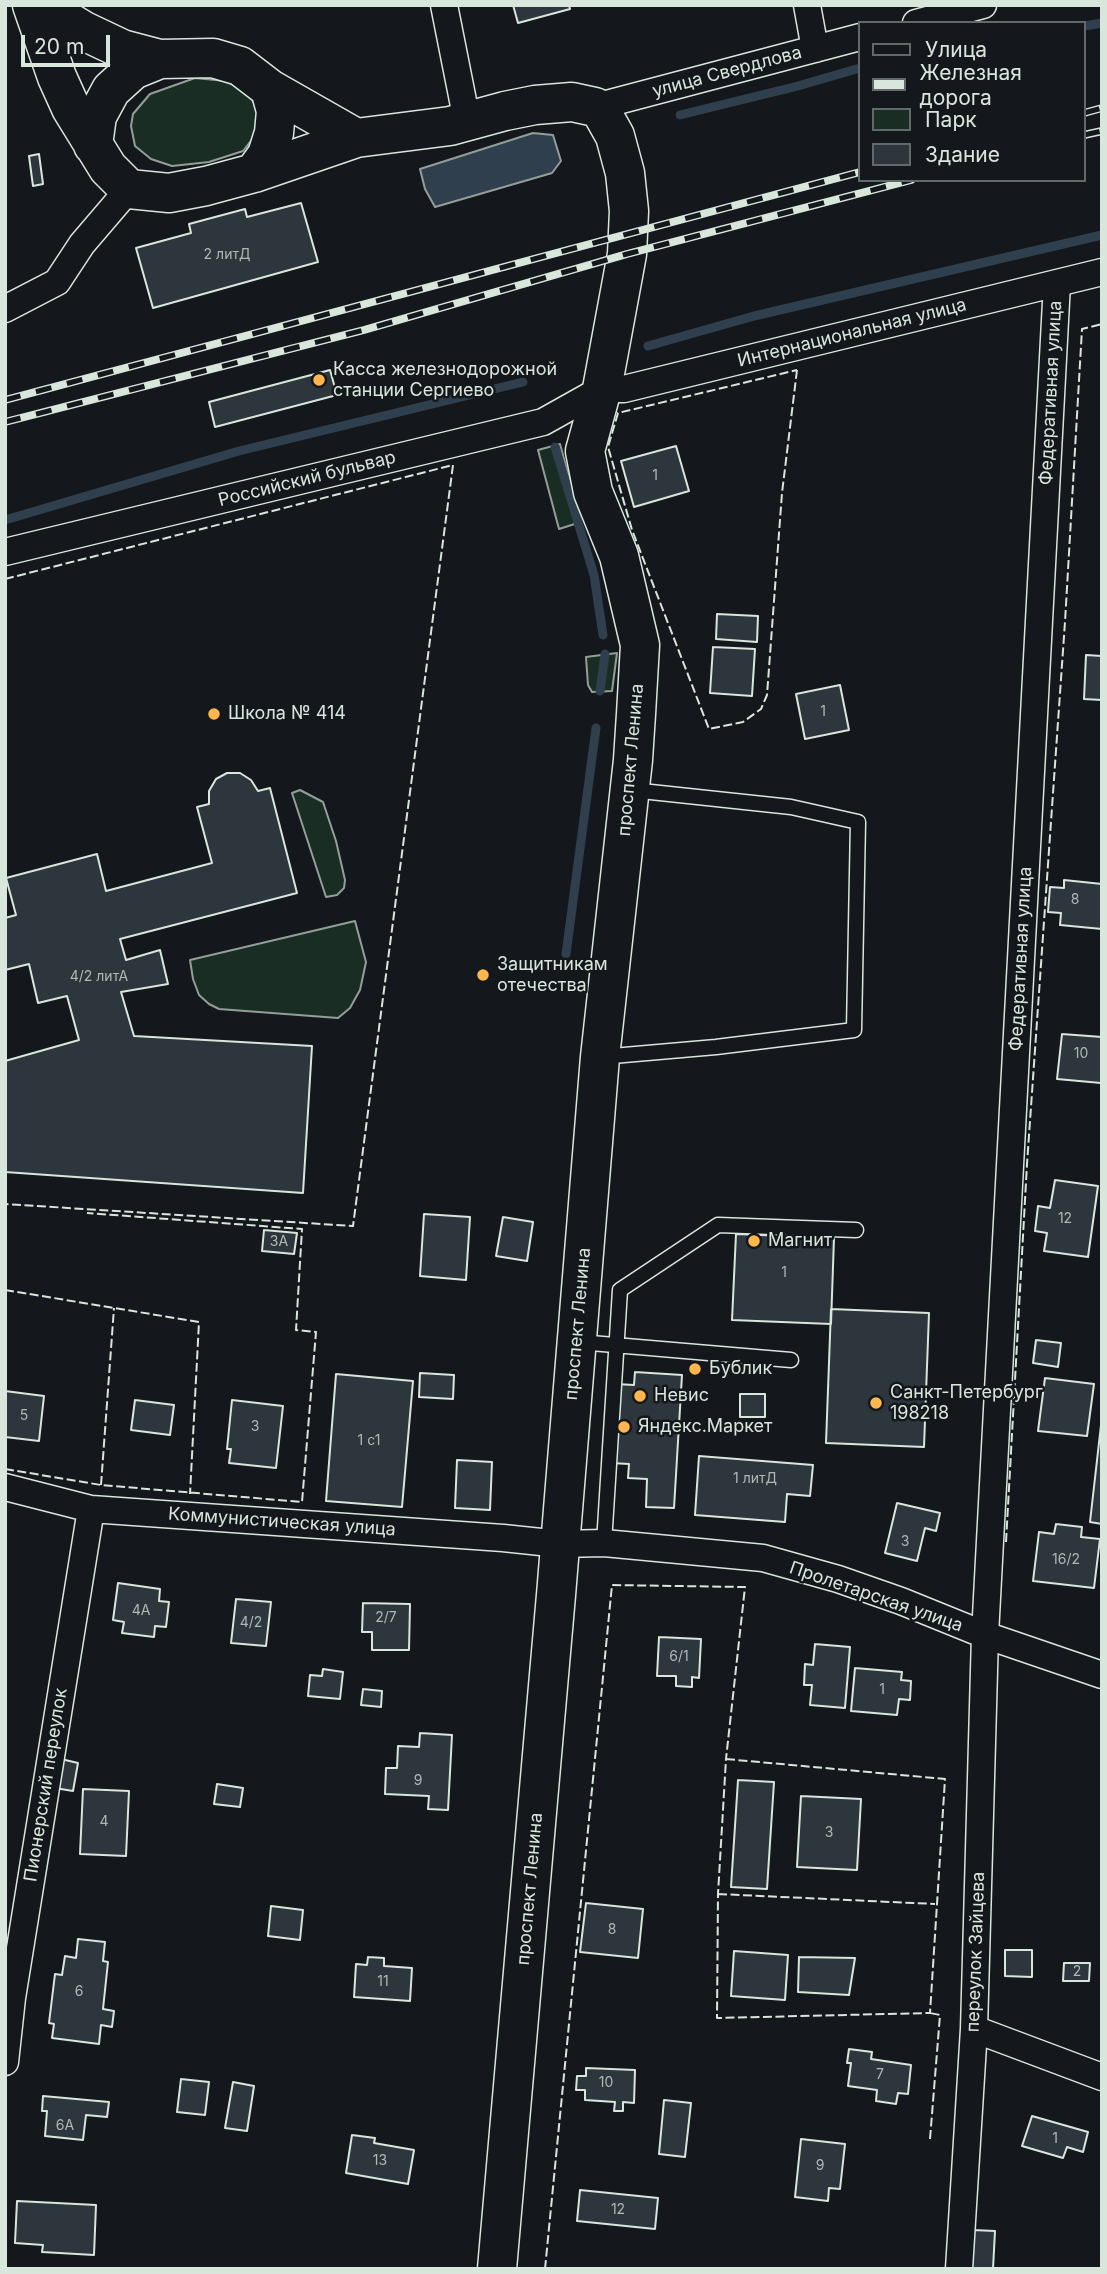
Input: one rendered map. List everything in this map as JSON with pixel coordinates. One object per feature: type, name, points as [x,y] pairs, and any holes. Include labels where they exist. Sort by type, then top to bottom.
[{"type":"street","points":[[5,309],[57,282],[82,244],[129,189],[108,168],[71,108],[32,5]]},
{"type":"street","points":[[41,5],[84,31],[122,49],[160,59],[213,58],[240,66],[270,89],[356,138]]},
{"type":"street","points":[[444,5],[467,121]]},
{"type":"street","points":[[807,5],[815,49]]},
{"type":"street","points":[[923,21],[983,5]]},
{"type":"street","name":"улица Свердлова","points":[[129,189],[170,193],[206,186],[254,173],[356,138],[450,126],[535,105],[583,105],[858,38]]},
{"type":"street","points":[[93,145],[97,116],[111,90],[133,70],[160,59]]},
{"type":"street","points":[[254,173],[267,155],[275,133],[276,111],[270,89]]},
{"type":"street","name":"проспект Ленина","points":[[497,2269],[600,1057],[630,790],[640,645],[619,556],[593,492],[585,451],[602,389],[627,254],[629,211],[625,173],[615,136],[601,111],[583,105]]},
{"type":"street","name":"Интернациональная улица","points":[[602,389],[624,389],[1102,272]]},
{"type":"street","name":"Федеративная улица","points":[[985,1635],[1057,283]]},
{"type":"street","name":"Российский бульвар","points":[[5,552],[543,422],[602,389]]},
{"type":"street","name":"Коммунистическая улица","points":[[5,1487],[91,1509],[560,1544]]},
{"type":"street","name":"Пионерский переулок","points":[[5,2062],[12,1998],[91,1509]]},
{"type":"street","name":"Пролетарская улица","points":[[560,1544],[604,1543],[763,1559],[838,1579],[985,1635],[1102,1675]]},
{"type":"street","name":"переулок Зайцева","points":[[959,2269],[974,2029],[985,1635]]},
{"type":"street","points":[[974,2029],[1102,2077]]},
{"type":"lane","points":[[600,1057],[716,1047],[854,1030],[858,822],[791,807],[630,790]]},
{"type":"lane","points":[[604,1543],[620,1290],[718,1225],[856,1230]]},
{"type":"lane","points":[[577,1342],[791,1360]]},
{"type":"green space","points":[[195,78],[226,81],[247,92],[259,111],[257,133],[243,151],[209,162],[172,166],[151,159],[135,146],[131,126],[133,114],[150,94]]},
{"type":"green space","points":[[560,444],[581,522],[559,529],[538,450]]},
{"type":"green space","points":[[617,653],[612,691],[592,692],[588,685],[586,657]]},
{"type":"green space","points":[[300,790],[323,802],[345,880],[344,888],[337,895],[326,897],[292,793]]},
{"type":"green space","points":[[355,921],[366,962],[360,990],[350,1008],[338,1018],[219,1009],[199,995],[190,960]]},
{"type":"water","points":[[533,133],[553,135],[561,161],[552,173],[435,207],[425,189],[420,169]]},
{"type":"building","points":[[513,5],[569,5],[570,9],[518,23]]},
{"type":"building","points":[[39,154],[43,184],[33,186],[29,156]]},
{"type":"building","points":[[301,203],[318,262],[153,308],[136,248],[191,233],[189,224],[245,209],[247,217]]},
{"type":"building","points":[[330,370],[337,395],[215,427],[209,402]]},
{"type":"building","points":[[676,446],[689,491],[634,507],[621,461]]},
{"type":"building","points":[[717,614],[758,616],[757,642],[716,639]]},
{"type":"building","points":[[713,647],[755,649],[752,696],[710,693]]},
{"type":"building","points":[[1086,655],[1102,656],[1102,700],[1084,699]]},
{"type":"building","points":[[840,685],[849,730],[805,739],[796,694]]},
{"type":"building","points":[[227,773],[240,773],[251,780],[258,791],[270,788],[297,893],[120,939],[126,960],[160,950],[168,984],[121,992],[134,1036],[312,1046],[303,1193],[5,1172],[5,1061],[79,1040],[67,996],[38,1003],[29,964],[5,970],[5,918],[16,915],[6,878],[97,854],[106,891],[212,863],[197,807],[209,804],[209,791],[216,779]]},
{"type":"building","points":[[1064,880],[1102,884],[1102,929],[1060,925],[1061,913],[1048,912],[1050,887],[1064,888]]},
{"type":"building","points":[[1062,1034],[1102,1037],[1101,1083],[1057,1079]]},
{"type":"building","points":[[1055,1180],[1098,1186],[1088,1257],[1044,1251],[1047,1233],[1035,1231],[1038,1206],[1050,1208]]},
{"type":"building","points":[[424,1214],[470,1217],[466,1280],[420,1276]]},
{"type":"building","points":[[503,1217],[533,1222],[527,1261],[496,1256]]},
{"type":"building","points":[[264,1230],[297,1233],[294,1254],[262,1251]]},
{"type":"building","points":[[736,1234],[834,1238],[831,1324],[732,1320]]},
{"type":"building","points":[[831,1309],[929,1313],[924,1447],[826,1443]]},
{"type":"building","points":[[1036,1340],[1061,1343],[1058,1367],[1033,1363]]},
{"type":"building","points":[[635,1372],[682,1375],[674,1508],[646,1507],[647,1479],[628,1478],[629,1464],[611,1463],[616,1384],[634,1385]]},
{"type":"building","points":[[420,1373],[454,1375],[453,1399],[419,1397]]},
{"type":"building","points":[[336,1374],[413,1381],[402,1507],[326,1501]]},
{"type":"building","points":[[1045,1378],[1094,1384],[1087,1436],[1038,1431]]},
{"type":"building","points":[[5,1391],[44,1396],[39,1441],[5,1437]]},
{"type":"building","points":[[740,1394],[765,1394],[765,1417],[740,1417]]},
{"type":"building","points":[[135,1400],[174,1405],[170,1435],[131,1430]]},
{"type":"building","points":[[232,1400],[283,1406],[276,1468],[229,1463],[231,1449],[227,1449]]},
{"type":"building","points":[[1102,1425],[1102,1524],[1090,1522]]},
{"type":"building","points":[[699,1456],[813,1465],[810,1496],[787,1494],[785,1522],[695,1515]]},
{"type":"building","points":[[457,1460],[492,1462],[490,1510],[455,1508]]},
{"type":"building","points":[[897,1503],[940,1513],[936,1531],[925,1528],[917,1561],[885,1553]]},
{"type":"building","points":[[1056,1524],[1082,1527],[1081,1537],[1100,1539],[1094,1588],[1033,1581],[1039,1532],[1054,1534]]},
{"type":"building","points":[[118,1583],[160,1589],[159,1601],[169,1602],[166,1627],[155,1626],[154,1637],[122,1633],[124,1622],[113,1620]]},
{"type":"building","points":[[236,1599],[271,1602],[266,1646],[231,1643]]},
{"type":"building","points":[[363,1603],[410,1604],[409,1650],[372,1650],[372,1632],[362,1632]]},
{"type":"building","points":[[659,1637],[701,1639],[699,1678],[692,1677],[692,1687],[676,1686],[676,1676],[657,1676]]},
{"type":"building","points":[[815,1644],[850,1647],[845,1708],[810,1705],[812,1685],[804,1685],[805,1664],[813,1665]]},
{"type":"building","points":[[855,1668],[902,1672],[901,1680],[911,1681],[910,1700],[899,1699],[897,1715],[851,1711]]},
{"type":"building","points":[[323,1669],[343,1672],[340,1699],[308,1696],[310,1675],[322,1676]]},
{"type":"building","points":[[363,1689],[382,1691],[381,1707],[361,1705]]},
{"type":"building","points":[[420,1733],[452,1735],[448,1810],[428,1809],[429,1796],[385,1794],[386,1768],[397,1768],[398,1746],[419,1747]]},
{"type":"building","points":[[61,1759],[78,1763],[73,1791],[55,1788]]},
{"type":"building","points":[[738,1780],[774,1782],[767,1889],[731,1887]]},
{"type":"building","points":[[217,1784],[243,1788],[240,1807],[214,1804]]},
{"type":"building","points":[[83,1789],[129,1791],[126,1856],[80,1854]]},
{"type":"building","points":[[801,1796],[861,1799],[857,1870],[797,1867]]},
{"type":"building","points":[[586,1903],[643,1909],[638,1958],[580,1952]]},
{"type":"building","points":[[271,1906],[303,1910],[300,1940],[268,1936]]},
{"type":"building","points":[[78,1939],[105,1942],[103,1961],[108,1962],[103,2009],[114,2011],[112,2027],[101,2025],[99,2044],[52,2038],[54,2024],[49,2023],[55,1974],[62,1975],[65,1956],[76,1958]]},
{"type":"building","points":[[1005,1950],[1032,1950],[1032,1977],[1005,1976]]},
{"type":"building","points":[[734,1951],[788,1955],[785,2000],[731,1996]]},
{"type":"building","points":[[368,1957],[384,1958],[384,1966],[412,1968],[410,2001],[354,1997],[356,1964],[367,1965]]},
{"type":"building","points":[[799,1957],[855,1958],[849,1995],[798,1992]]},
{"type":"building","points":[[1064,1963],[1090,1963],[1089,1981],[1063,1981]]},
{"type":"building","points":[[849,2049],[872,2052],[871,2059],[911,2065],[908,2094],[898,2093],[896,2104],[876,2101],[877,2090],[848,2086],[851,2063],[847,2063]]},
{"type":"building","points":[[586,2068],[635,2070],[634,2103],[623,2102],[623,2111],[614,2111],[615,2102],[585,2100],[585,2090],[576,2090],[577,2076],[586,2076]]},
{"type":"building","points":[[181,2079],[209,2082],[205,2115],[177,2112]]},
{"type":"building","points":[[233,2082],[254,2086],[247,2131],[225,2128]]},
{"type":"building","points":[[43,2096],[109,2102],[107,2117],[86,2115],[83,2140],[45,2136],[47,2111],[42,2111]]},
{"type":"building","points":[[664,2100],[691,2103],[685,2157],[659,2154]]},
{"type":"building","points":[[1032,2116],[1088,2132],[1083,2152],[1067,2147],[1063,2158],[1022,2146]]},
{"type":"building","points":[[352,2135],[375,2138],[374,2143],[414,2150],[408,2184],[346,2173]]},
{"type":"building","points":[[801,2139],[845,2144],[840,2189],[829,2188],[828,2201],[795,2197]]},
{"type":"building","points":[[580,2190],[658,2198],[655,2229],[577,2221]]},
{"type":"building","points":[[17,2201],[96,2205],[94,2255],[42,2252],[43,2245],[15,2243]]},
{"type":"building","points":[[973,2230],[995,2231],[993,2269],[971,2269]]},
{"type":"waterway","points":[[1086,26],[1102,23]]},
{"type":"waterway","points":[[680,115],[858,69]]},
{"type":"waterway","points":[[648,346],[754,316],[1102,235]]},
{"type":"waterway","points":[[5,520],[239,451],[523,382]]},
{"type":"waterway","points":[[555,447],[594,575],[603,635]]},
{"type":"waterway","points":[[600,691],[605,654]]},
{"type":"waterway","points":[[566,954],[596,728]]},
{"type":"railway","points":[[1086,112],[1102,108]]},
{"type":"railway","points":[[1086,135],[1102,131]]},
{"type":"railway","points":[[5,400],[858,173]]},
{"type":"railway","points":[[5,422],[364,330],[627,254],[903,182]]},
{"type":"fence","points":[[1006,1542],[1027,1164],[1065,622],[1082,329],[1102,324]]},
{"type":"fence","points":[[797,370],[782,493],[767,695],[761,709],[743,722],[709,729],[632,530],[608,447],[618,413],[797,370]]},
{"type":"fence","points":[[5,579],[453,465],[353,1226],[5,1204]]},
{"type":"fence","points":[[5,1469],[101,1485],[302,1502],[316,1332],[296,1330],[302,1229],[87,1213]]},
{"type":"fence","points":[[5,1290],[199,1322],[190,1494]]},
{"type":"fence","points":[[101,1485],[114,1308]]},
{"type":"fence","points":[[545,2269],[612,1585],[745,1587],[726,1759]]},
{"type":"fence","points":[[726,1759],[945,1779],[930,2013],[717,2018],[718,1894],[726,1759]]},
{"type":"fence","points":[[718,1894],[935,1904]]},
{"type":"fence","points":[[930,2013],[940,2015],[930,2139]]},
{"type":"place","name":"Касса железнодорожной станции Сергиево","points":[[319,380]]},
{"type":"place","name":"Школа № 414","points":[[214,714]]},
{"type":"place","name":"Защитникам отечества","points":[[483,975]]},
{"type":"place","name":"Магнит","points":[[754,1241]]},
{"type":"place","name":"Бублик","points":[[695,1369]]},
{"type":"place","name":"Невис","points":[[640,1396]]},
{"type":"place","name":"Санкт-Петербург 198218","points":[[876,1403]]},
{"type":"place","name":"Яндекс.Маркет","points":[[624,1427]]}]
